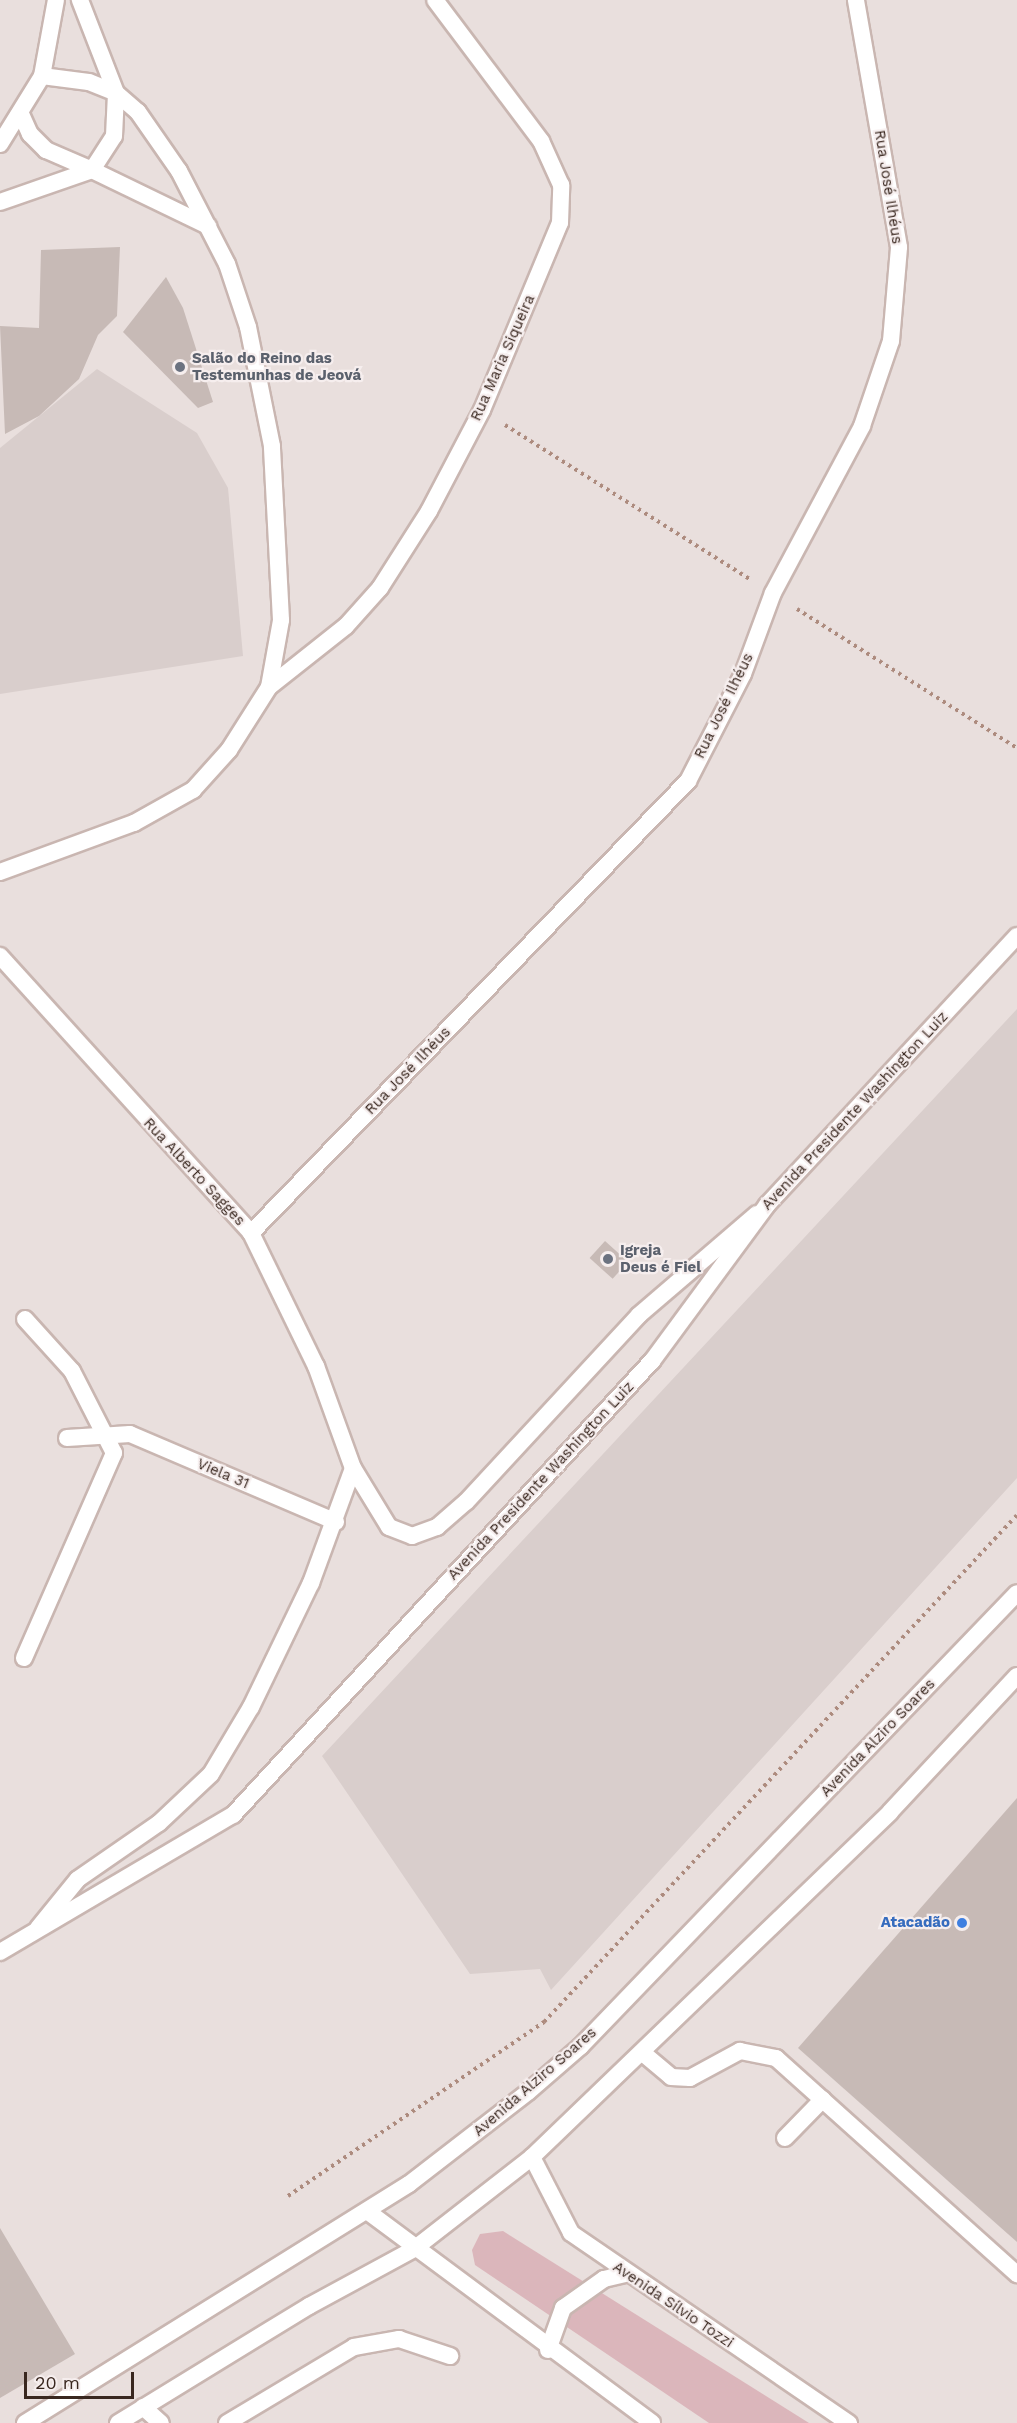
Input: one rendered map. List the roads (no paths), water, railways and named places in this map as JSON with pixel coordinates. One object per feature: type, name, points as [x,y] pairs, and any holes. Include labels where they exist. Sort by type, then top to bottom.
[{"type":"street","points":[[0,144],[21,114],[42,76],[56,0]]},
{"type":"street","points":[[0,872],[134,824],[193,790],[229,750],[269,687],[281,620],[272,446],[248,327],[208,226],[156,135],[116,93],[80,0]]},
{"type":"street","name":"Rua Maria Siqueira","points":[[269,687],[346,626],[380,588],[429,511],[482,410],[560,223],[561,185],[541,141],[435,0]]},
{"type":"street","name":"Rua José Ilhéus","points":[[250,1233],[688,780],[742,674],[773,594],[862,426],[891,341],[899,247],[856,0]]},
{"type":"street","points":[[42,76],[89,82],[116,93]]},
{"type":"street","points":[[0,202],[92,170],[114,136],[116,93]]},
{"type":"street","points":[[21,114],[30,134],[46,150],[208,226]]},
{"type":"street","name":"Avenida Presidente Washington Luiz","points":[[0,1952],[233,1815],[652,1361],[767,1205],[1017,936]]},
{"type":"street","name":"Rua Alberto Sagges","points":[[0,956],[250,1233],[316,1366],[353,1468],[389,1527],[412,1536],[437,1527],[466,1502],[639,1315],[767,1205]]},
{"type":"street","points":[[24,1658],[114,1453],[108,1436],[72,1371],[25,1319]]},
{"type":"street","name":"Viela 31","points":[[67,1438],[130,1434],[336,1522]]},
{"type":"street","points":[[34,1933],[78,1879],[159,1822],[211,1774],[251,1707],[336,1522],[353,1468]]},
{"type":"street","name":"Avenida Alziro Soares","points":[[25,2423],[367,2211],[443,2158],[580,2047],[1017,1593]]},
{"type":"street","points":[[118,2423],[414,2249],[532,2157],[644,2054],[890,1812],[1017,1676]]},
{"type":"street","points":[[644,2054],[671,2077],[690,2078],[740,2051],[760,2052],[776,2058],[1017,2274]]},
{"type":"street","points":[[785,2138],[823,2099]]},
{"type":"street","name":"Avenida Sílvio Tozzi","points":[[532,2157],[571,2233],[626,2274],[849,2423]]},
{"type":"street","points":[[367,2211],[548,2350],[652,2423]]},
{"type":"street","points":[[548,2350],[562,2308],[604,2279],[626,2274]]},
{"type":"street","points":[[227,2423],[354,2347],[399,2339],[450,2356]]},
{"type":"street","points":[[143,2407],[161,2423]]},
{"type":"place","name":"Salão do Reino das Testemunhas de Jeová","points":[[180,367]]},
{"type":"place","name":"Igreja Deus é Fiel","points":[[608,1259]]},
{"type":"place","name":"Atacadão","points":[[962,1923]]}]
